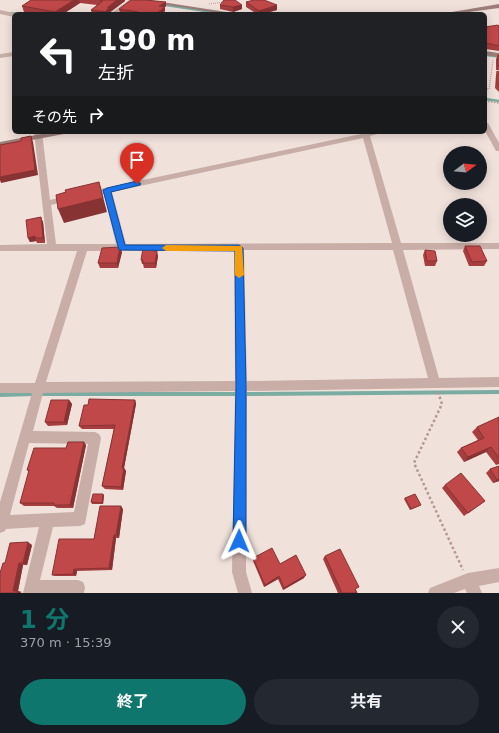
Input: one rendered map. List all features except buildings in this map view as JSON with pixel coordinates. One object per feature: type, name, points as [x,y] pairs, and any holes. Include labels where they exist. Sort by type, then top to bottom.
[{"type":"street","points":[[117,12],[132,0]]},
{"type":"street","points":[[138,0],[222,12]]},
{"type":"street","points":[[457,12],[499,6]]},
{"type":"street","points":[[0,12],[12,15]]},
{"type":"street","points":[[487,53],[497,55]]},
{"type":"street","points":[[0,56],[12,54]]},
{"type":"street","points":[[487,128],[499,149]]},
{"type":"street","points":[[0,144],[38,134],[48,203],[52,248]]},
{"type":"street","points":[[48,203],[365,134],[435,382]]},
{"type":"street","points":[[107,190],[122,248]]},
{"type":"street","points":[[0,248],[499,246]]},
{"type":"street","points":[[25,436],[95,438],[80,519],[1,524],[25,436],[39,387],[83,248]]},
{"type":"street","points":[[239,248],[241,386],[239,572],[245,593]]},
{"type":"street","points":[[0,388],[499,382]]},
{"type":"street","points":[[48,520],[31,590],[78,587],[77,593]]},
{"type":"street","points":[[435,593],[468,580],[499,574]]},
{"type":"street","points":[[468,580],[475,593]]},
{"type":"path","points":[[208,4],[230,1]]},
{"type":"path","points":[[487,89],[489,89],[497,55]]},
{"type":"path","points":[[487,101],[499,103]]},
{"type":"path","points":[[435,382],[442,404],[414,463],[468,580]]},
{"type":"waterway","points":[[164,5],[211,12]]},
{"type":"waterway","points":[[487,55],[499,57]]},
{"type":"waterway","points":[[487,99],[499,101]]},
{"type":"waterway","points":[[244,394],[499,392]]},
{"type":"waterway","points":[[0,395],[34,394]]},
{"type":"waterway","points":[[40,394],[238,394]]},
{"type":"slow traffic","points":[[166,248],[239,248],[239,275]]},
{"type":"route","points":[[137,184],[107,190],[122,248],[239,248],[241,386],[239,541]]}]
